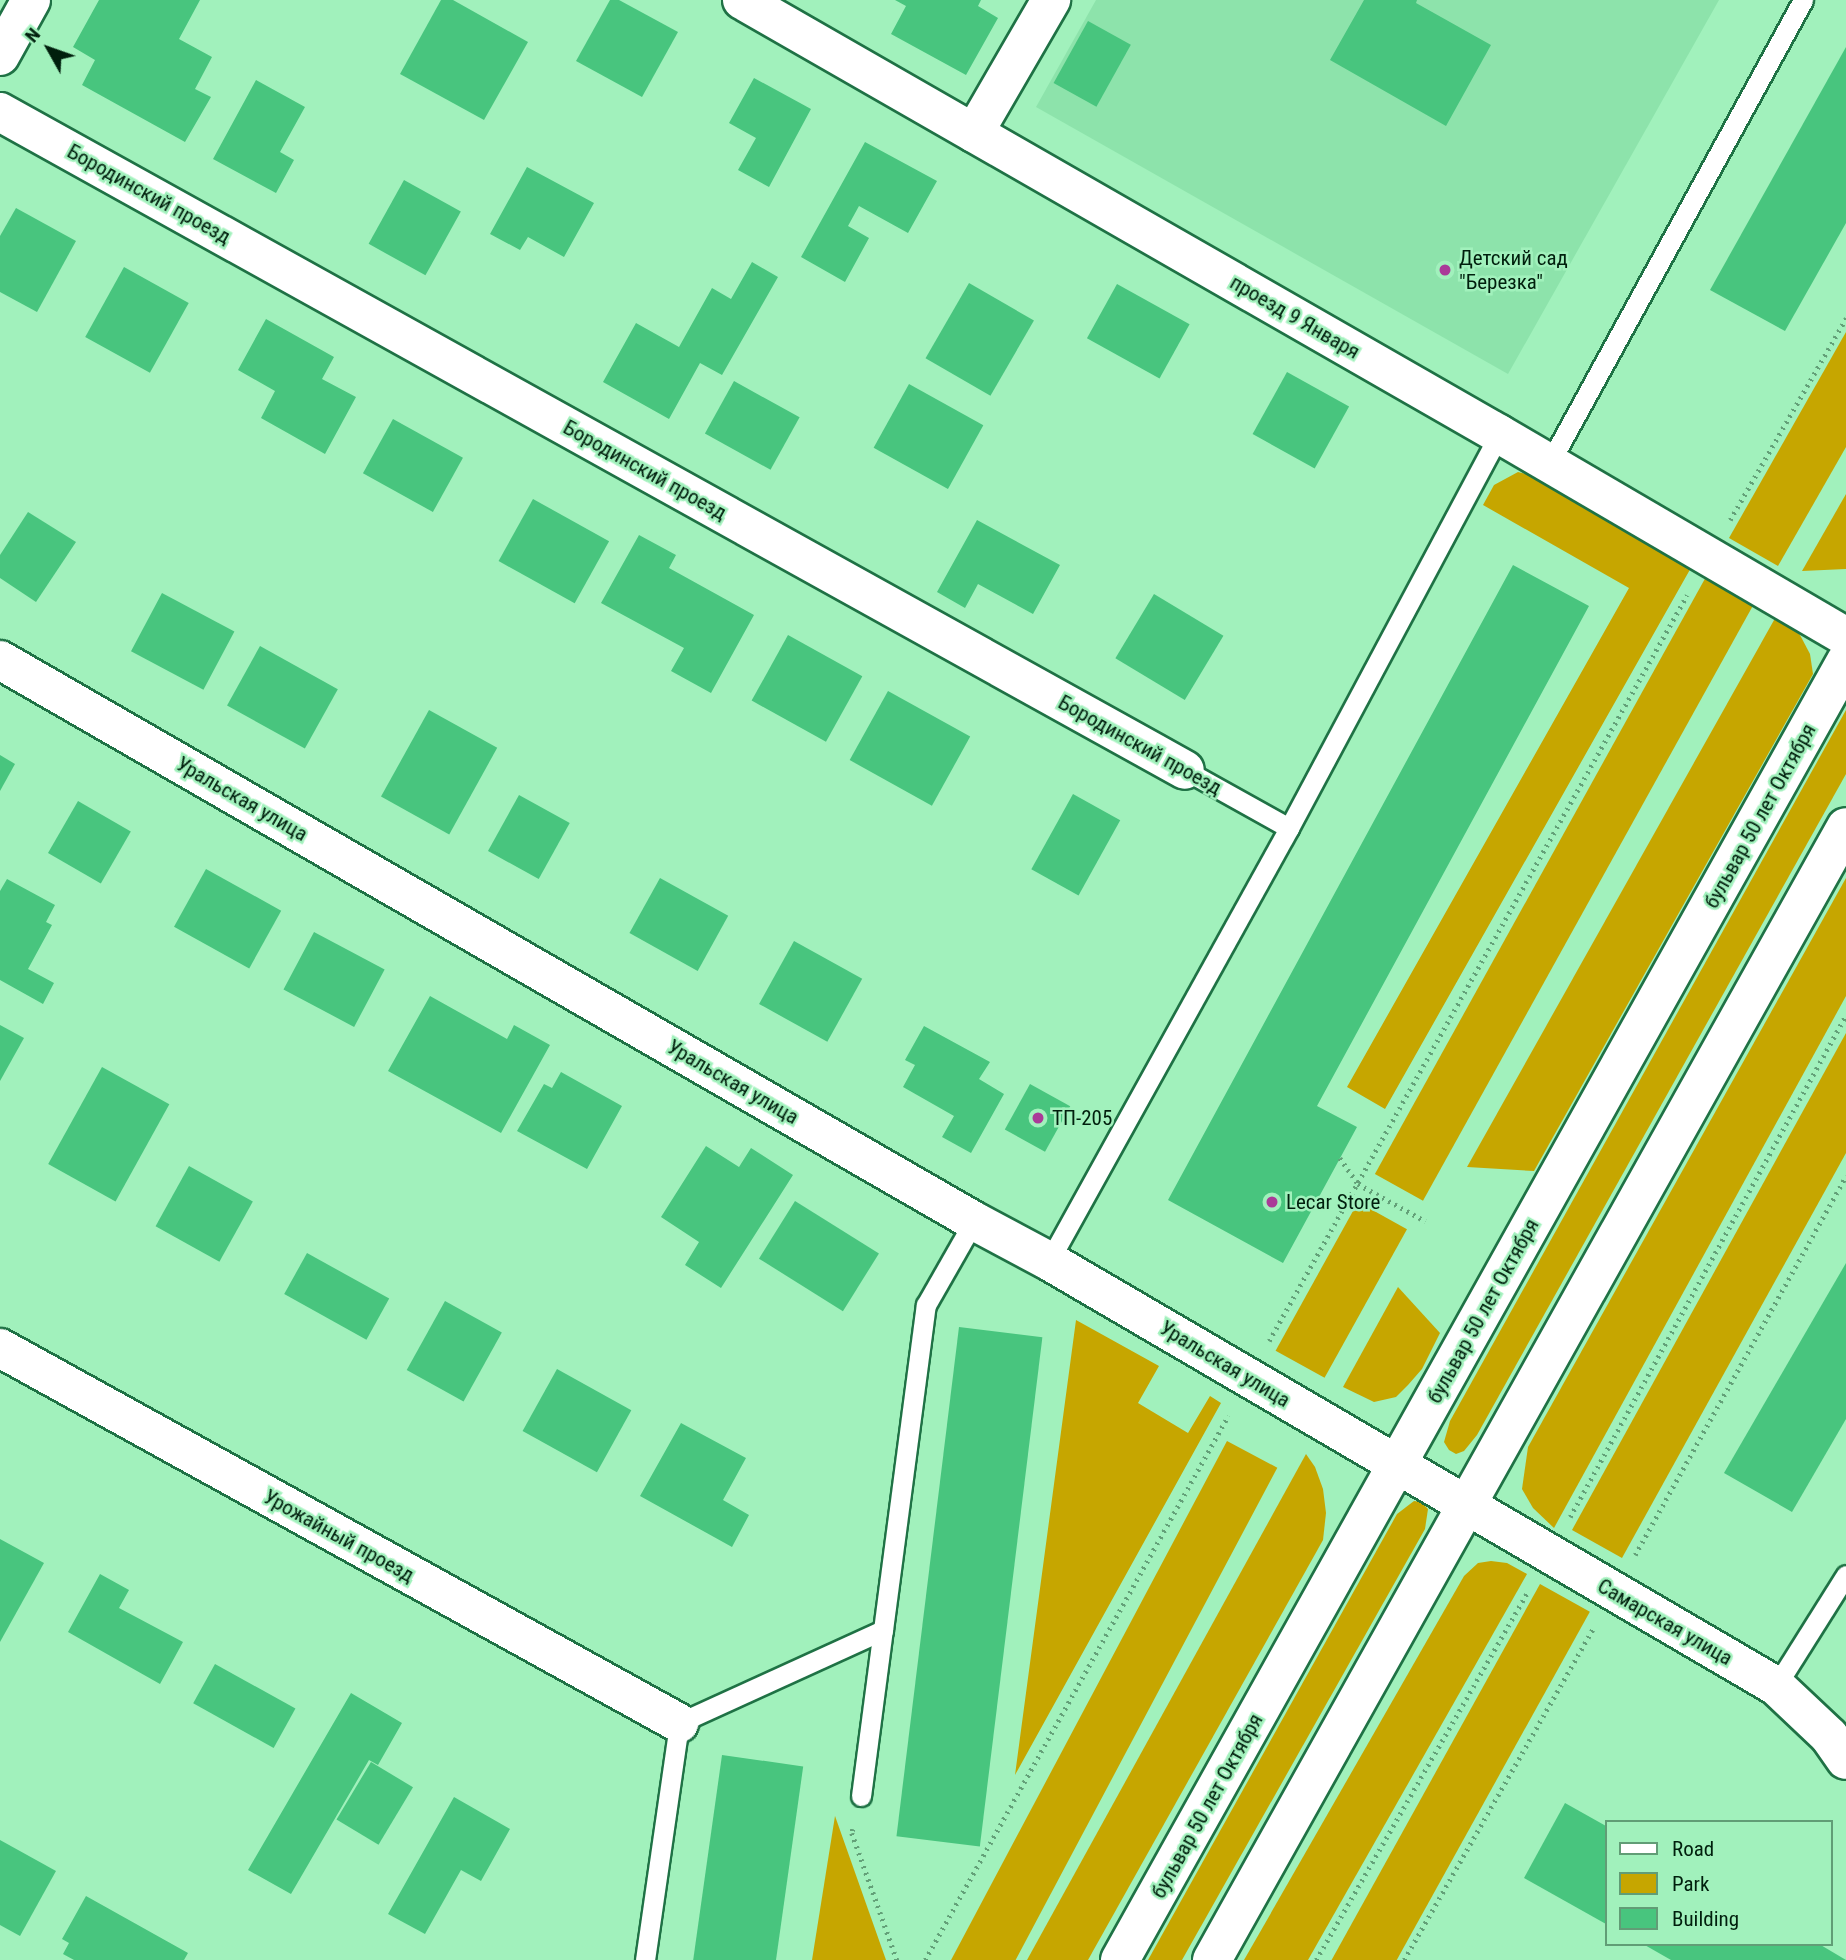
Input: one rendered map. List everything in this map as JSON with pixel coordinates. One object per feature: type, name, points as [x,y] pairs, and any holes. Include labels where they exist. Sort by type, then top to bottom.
[{"type":"street","points":[[0,56],[31,0]]},
{"type":"street","name":"проезд 9 Января","points":[[743,0],[1499,434],[1846,637]]},
{"type":"street","points":[[974,133],[1051,0]]},
{"type":"street","name":"Бородинский проезд","points":[[0,111],[1185,770]]},
{"type":"street","name":"Уральская улица","points":[[0,660],[974,1221],[1049,1261],[1465,1505]]},
{"type":"street","name":"бульвар 50 лет Октября","points":[[1120,1960],[1846,661]]},
{"type":"street","points":[[1212,1960],[1846,827]]},
{"type":"street","name":"Урожайный проезд","points":[[0,1349],[679,1723]]},
{"type":"street","name":"Самарская улица","points":[[1465,1505],[1776,1686],[1829,1736],[1846,1760]]},
{"type":"lane","points":[[1549,464],[1803,0]]},
{"type":"lane","points":[[1049,1261],[1289,828],[1499,434]]},
{"type":"lane","name":"Бородинский проезд","points":[[1185,770],[1289,828]]},
{"type":"lane","points":[[861,1796],[926,1306],[974,1221]]},
{"type":"lane","points":[[1776,1686],[1846,1575]]},
{"type":"lane","points":[[645,1960],[679,1723],[883,1630]]},
{"type":"path","points":[[1728,523],[1846,318]]},
{"type":"path","points":[[1264,1352],[1693,583]]},
{"type":"path","points":[[1316,1960],[1549,1555],[1846,1015]]},
{"type":"path","points":[[1340,1157],[1358,1184],[1425,1221]]},
{"type":"path","points":[[1404,1960],[1614,1593],[1846,1176]]},
{"type":"path","points":[[925,1960],[1227,1418]]},
{"type":"path","points":[[861,1796],[852,1833],[897,1960]]},
{"type":"shaded area","name":"Детский сад \"Березка\"","points":[[1096,0],[1719,0],[1508,374],[1036,107]]},
{"type":"green space","points":[[1846,332],[1846,447],[1778,566],[1729,538]]},
{"type":"green space","points":[[1518,472],[1530,475],[1692,566],[1385,1109],[1347,1087],[1629,588],[1483,505],[1494,485]]},
{"type":"green space","points":[[1846,494],[1846,569],[1802,571]]},
{"type":"green space","points":[[1707,575],[1755,602],[1423,1201],[1375,1174]]},
{"type":"green space","points":[[1778,613],[1800,635],[1810,654],[1813,674],[1534,1171],[1467,1167]]},
{"type":"green space","points":[[1846,710],[1846,774],[1477,1435],[1464,1451],[1456,1454],[1449,1450],[1444,1442],[1450,1421]]},
{"type":"green space","points":[[1846,878],[1846,996],[1554,1528],[1533,1508],[1522,1489],[1528,1447]]},
{"type":"green space","points":[[1846,1033],[1846,1153],[1622,1558],[1572,1530]]},
{"type":"green space","points":[[1358,1202],[1407,1229],[1325,1378],[1276,1351]]},
{"type":"green space","points":[[1398,1287],[1440,1333],[1422,1369],[1408,1385],[1396,1397],[1374,1402],[1343,1387]]},
{"type":"green space","points":[[1076,1320],[1159,1366],[1138,1403],[1188,1433],[1210,1396],[1221,1403],[1015,1775]]},
{"type":"green space","points":[[1227,1441],[1277,1468],[1016,1960],[951,1960]]},
{"type":"green space","points":[[1306,1454],[1315,1467],[1323,1489],[1326,1513],[1323,1540],[1088,1960],[1027,1960]]},
{"type":"green space","points":[[1414,1501],[1421,1502],[1428,1509],[1425,1529],[1182,1960],[1148,1960],[1397,1514]]},
{"type":"green space","points":[[1478,1563],[1507,1563],[1527,1574],[1308,1960],[1244,1960],[1464,1576]]},
{"type":"green space","points":[[1540,1584],[1590,1612],[1397,1960],[1332,1960]]},
{"type":"green space","points":[[835,1816],[886,1960],[812,1960]]},
{"type":"building","points":[[99,0],[200,0],[179,39],[212,57],[195,89],[211,97],[185,142],[82,85],[95,60],[73,47]]},
{"type":"building","points":[[441,0],[453,0],[528,42],[484,120],[400,74]]},
{"type":"building","points":[[610,0],[619,0],[678,32],[642,97],[576,61]]},
{"type":"building","points":[[895,0],[981,0],[978,6],[998,18],[966,75],[891,34],[906,6]]},
{"type":"building","points":[[1364,0],[1417,0],[1416,3],[1491,45],[1446,126],[1330,60]]},
{"type":"building","points":[[1088,21],[1131,45],[1096,107],[1054,83]]},
{"type":"building","points":[[1846,47],[1846,223],[1785,331],[1710,290]]},
{"type":"building","points":[[754,78],[811,109],[769,187],[738,170],[756,138],[729,123]]},
{"type":"building","points":[[256,80],[305,107],[280,152],[294,160],[276,193],[213,159]]},
{"type":"building","points":[[865,142],[937,181],[908,233],[859,206],[848,226],[869,238],[845,282],[801,257]]},
{"type":"building","points":[[527,167],[594,203],[564,257],[528,237],[520,250],[490,234]]},
{"type":"building","points":[[404,180],[461,212],[425,275],[369,244]]},
{"type":"building","points":[[16,208],[76,241],[37,312],[0,292],[0,236]]},
{"type":"building","points":[[752,262],[778,277],[722,375],[700,363],[669,419],[603,382],[636,323],[679,347],[712,288],[731,299]]},
{"type":"building","points":[[124,267],[189,303],[150,373],[85,337]]},
{"type":"building","points":[[969,283],[1034,320],[990,396],[926,358]]},
{"type":"building","points":[[1117,284],[1190,324],[1160,378],[1087,338]]},
{"type":"building","points":[[266,319],[334,357],[322,379],[356,397],[325,454],[261,418],[275,391],[238,370]]},
{"type":"building","points":[[1287,372],[1349,406],[1315,469],[1253,434]]},
{"type":"building","points":[[734,381],[800,417],[771,470],[705,433]]},
{"type":"building","points":[[909,384],[983,425],[948,489],[874,448]]},
{"type":"building","points":[[393,419],[463,458],[433,512],[363,473]]},
{"type":"building","points":[[533,499],[609,541],[575,603],[499,561]]},
{"type":"building","points":[[28,512],[76,542],[36,602],[0,578],[0,555]]},
{"type":"building","points":[[977,520],[1060,565],[1033,614],[978,584],[965,608],[937,592]]},
{"type":"building","points":[[639,535],[676,555],[669,568],[754,615],[711,693],[671,671],[684,648],[601,603]]},
{"type":"building","points":[[1513,565],[1589,606],[1317,1106],[1357,1127],[1283,1263],[1168,1200]]},
{"type":"building","points":[[162,593],[234,631],[203,690],[131,651]]},
{"type":"building","points":[[1154,594],[1223,636],[1185,700],[1115,658]]},
{"type":"building","points":[[788,635],[862,676],[826,742],[752,701]]},
{"type":"building","points":[[260,646],[338,689],[305,749],[227,705]]},
{"type":"building","points":[[888,691],[970,737],[932,806],[850,760]]},
{"type":"building","points":[[429,710],[497,748],[449,834],[381,797]]},
{"type":"building","points":[[0,755],[15,764],[0,791]]},
{"type":"building","points":[[1073,794],[1120,820],[1079,895],[1031,869]]},
{"type":"building","points":[[519,795],[570,823],[539,879],[488,851]]},
{"type":"building","points":[[78,801],[131,832],[101,883],[48,853]]},
{"type":"building","points":[[206,869],[281,911],[249,968],[174,927]]},
{"type":"building","points":[[660,878],[728,916],[698,971],[629,933]]},
{"type":"building","points":[[7,879],[55,905],[46,922],[52,925],[28,969],[54,983],[43,1004],[0,980],[0,891]]},
{"type":"building","points":[[314,932],[385,970],[354,1027],[283,989]]},
{"type":"building","points":[[794,941],[862,979],[827,1042],[759,1004]]},
{"type":"building","points":[[430,996],[507,1039],[514,1025],[550,1045],[501,1133],[388,1071]]},
{"type":"building","points":[[0,1025],[24,1038],[0,1081]]},
{"type":"building","points":[[924,1026],[990,1062],[979,1079],[1004,1094],[971,1153],[942,1137],[954,1116],[903,1087],[915,1065],[905,1060]]},
{"type":"building","points":[[102,1067],[169,1104],[116,1201],[48,1164]]},
{"type":"building","points":[[561,1072],[622,1106],[587,1169],[517,1131],[544,1084],[552,1088]]},
{"type":"building","name":"ТП-205","points":[[1030,1084],[1070,1106],[1045,1152],[1005,1129]]},
{"type":"building","points":[[706,1146],[739,1167],[751,1148],[793,1175],[721,1288],[685,1265],[699,1242],[661,1217]]},
{"type":"building","points":[[189,1166],[253,1201],[219,1262],[156,1226]]},
{"type":"building","points":[[795,1201],[879,1253],[843,1311],[759,1259]]},
{"type":"building","points":[[307,1253],[389,1299],[366,1340],[284,1294]]},
{"type":"building","points":[[1846,1263],[1846,1419],[1792,1512],[1724,1473]]},
{"type":"building","points":[[445,1301],[502,1333],[464,1402],[407,1370]]},
{"type":"building","points":[[959,1327],[1042,1337],[980,1846],[896,1836]]},
{"type":"building","points":[[557,1369],[631,1410],[597,1472],[523,1431]]},
{"type":"building","points":[[681,1423],[746,1458],[723,1500],[749,1515],[732,1547],[640,1496]]},
{"type":"building","points":[[0,1539],[44,1563],[0,1642]]},
{"type":"building","points":[[100,1574],[129,1590],[119,1608],[183,1642],[160,1684],[68,1632]]},
{"type":"building","points":[[215,1664],[295,1709],[274,1748],[193,1703]]},
{"type":"building","points":[[351,1693],[402,1723],[378,1765],[369,1760],[291,1894],[248,1870]]},
{"type":"building","points":[[722,1755],[803,1766],[776,1960],[693,1960]]},
{"type":"building","points":[[371,1762],[413,1787],[378,1845],[336,1819]]},
{"type":"building","points":[[454,1797],[510,1829],[481,1881],[461,1870],[425,1934],[388,1914]]},
{"type":"building","points":[[1565,1803],[1604,1825],[1604,1923],[1524,1878]]},
{"type":"building","points":[[0,1840],[56,1871],[20,1936],[0,1925]]},
{"type":"building","points":[[86,1896],[188,1953],[184,1960],[74,1960],[63,1954],[69,1943],[62,1939]]},
{"type":"building","points":[[1646,1946],[1822,1946],[1846,1960],[1671,1960]]},
{"type":"place","name":"Детский сад \"Березка\"","points":[[1445,270]]},
{"type":"place","name":"ТП-205","points":[[1038,1118]]},
{"type":"place","name":"Lecar Store","points":[[1272,1202]]}]
